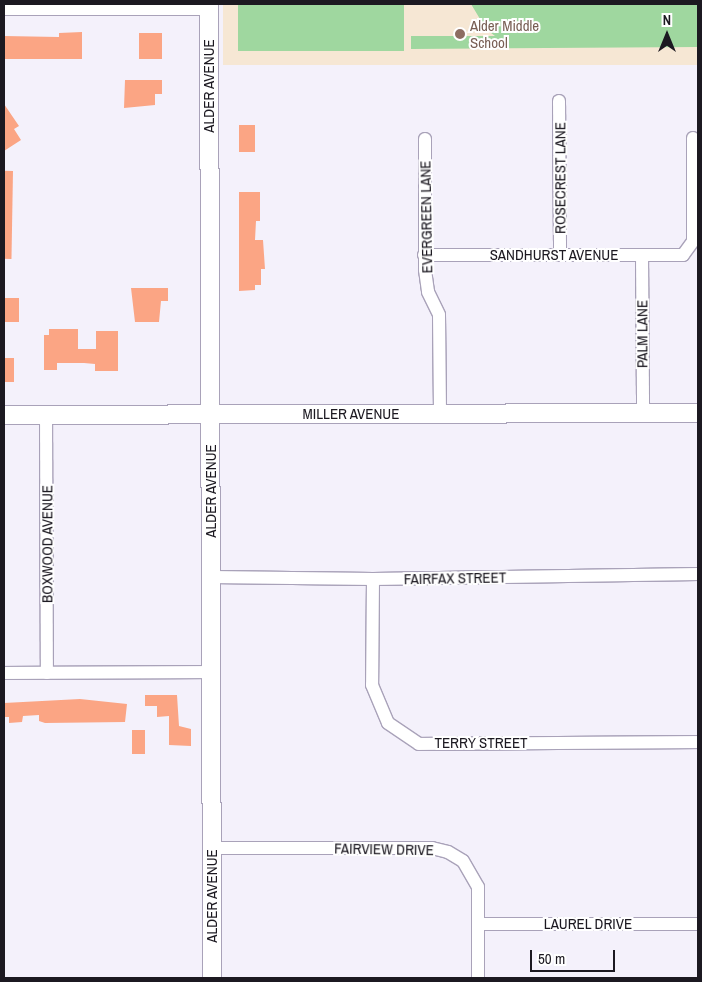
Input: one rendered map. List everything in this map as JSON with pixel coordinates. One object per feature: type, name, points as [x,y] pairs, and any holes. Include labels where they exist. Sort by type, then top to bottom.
[{"type":"main road","name":"ALDER AVENUE","points":[[209,6],[212,978]]},
{"type":"main road","name":"MILLER AVENUE","points":[[4,415],[698,413]]},
{"type":"street","points":[[4,9],[209,6]]},
{"type":"street","name":"ROSECREST LANE","points":[[559,101],[560,255]]},
{"type":"street","name":"SANDHURST AVENUE","points":[[424,255],[683,255],[693,241],[693,138]]},
{"type":"street","name":"EVERGREEN LANE","points":[[424,139],[424,255],[428,292],[438,315],[440,413]]},
{"type":"street","name":"PALM LANE","points":[[642,255],[643,413]]},
{"type":"street","name":"BOXWOOD AVENUE","points":[[46,415],[47,673]]},
{"type":"street","name":"FAIRFAX STREET","points":[[211,577],[373,579],[698,574]]},
{"type":"street","name":"TERRY STREET","points":[[373,579],[372,685],[388,723],[419,744],[698,742]]},
{"type":"street","points":[[4,673],[211,672]]},
{"type":"street","name":"FAIRVIEW DRIVE","points":[[212,848],[432,848],[448,852],[463,861],[478,887],[478,978]]},
{"type":"street","name":"LAUREL DRIVE","points":[[478,924],[698,924]]},
{"type":"shaded area","name":"Alder Middle School","points":[[223,4],[698,4],[698,65],[223,65]]},
{"type":"green space","points":[[238,4],[404,4],[404,51],[238,51]]},
{"type":"green space","points":[[471,4],[698,4],[698,47],[411,49],[411,36],[495,36],[486,29]]},
{"type":"building","points":[[82,32],[82,59],[4,59],[4,36],[59,37],[59,33]]},
{"type":"building","points":[[139,33],[162,33],[162,59],[139,59]]},
{"type":"building","points":[[125,80],[162,80],[162,94],[155,94],[155,105],[124,108]]},
{"type":"building","points":[[4,104],[19,126],[14,129],[21,140],[4,151]]},
{"type":"building","points":[[239,125],[255,125],[255,152],[239,152]]},
{"type":"building","points":[[4,171],[13,171],[11,259],[4,259]]},
{"type":"building","points":[[239,192],[260,192],[260,221],[256,221],[255,240],[263,240],[265,269],[261,269],[261,285],[255,285],[255,290],[239,291]]},
{"type":"building","points":[[131,288],[168,288],[168,301],[161,301],[159,322],[135,322]]},
{"type":"building","points":[[4,298],[19,298],[19,322],[4,322]]},
{"type":"building","points":[[49,329],[78,329],[78,349],[96,349],[96,331],[118,331],[118,371],[95,371],[95,364],[84,363],[57,363],[57,370],[44,370],[44,335],[49,335]]},
{"type":"building","points":[[4,358],[14,358],[14,382],[4,382]]},
{"type":"building","points":[[145,695],[177,695],[179,726],[191,729],[191,746],[169,745],[169,716],[157,717],[157,706],[145,706]]},
{"type":"building","points":[[80,699],[127,704],[125,722],[45,723],[39,721],[39,715],[23,716],[22,722],[9,723],[9,717],[4,717],[4,703]]},
{"type":"building","points":[[132,730],[145,730],[145,754],[132,754]]},
{"type":"place","name":"Alder Middle School","points":[[460,34]]}]
